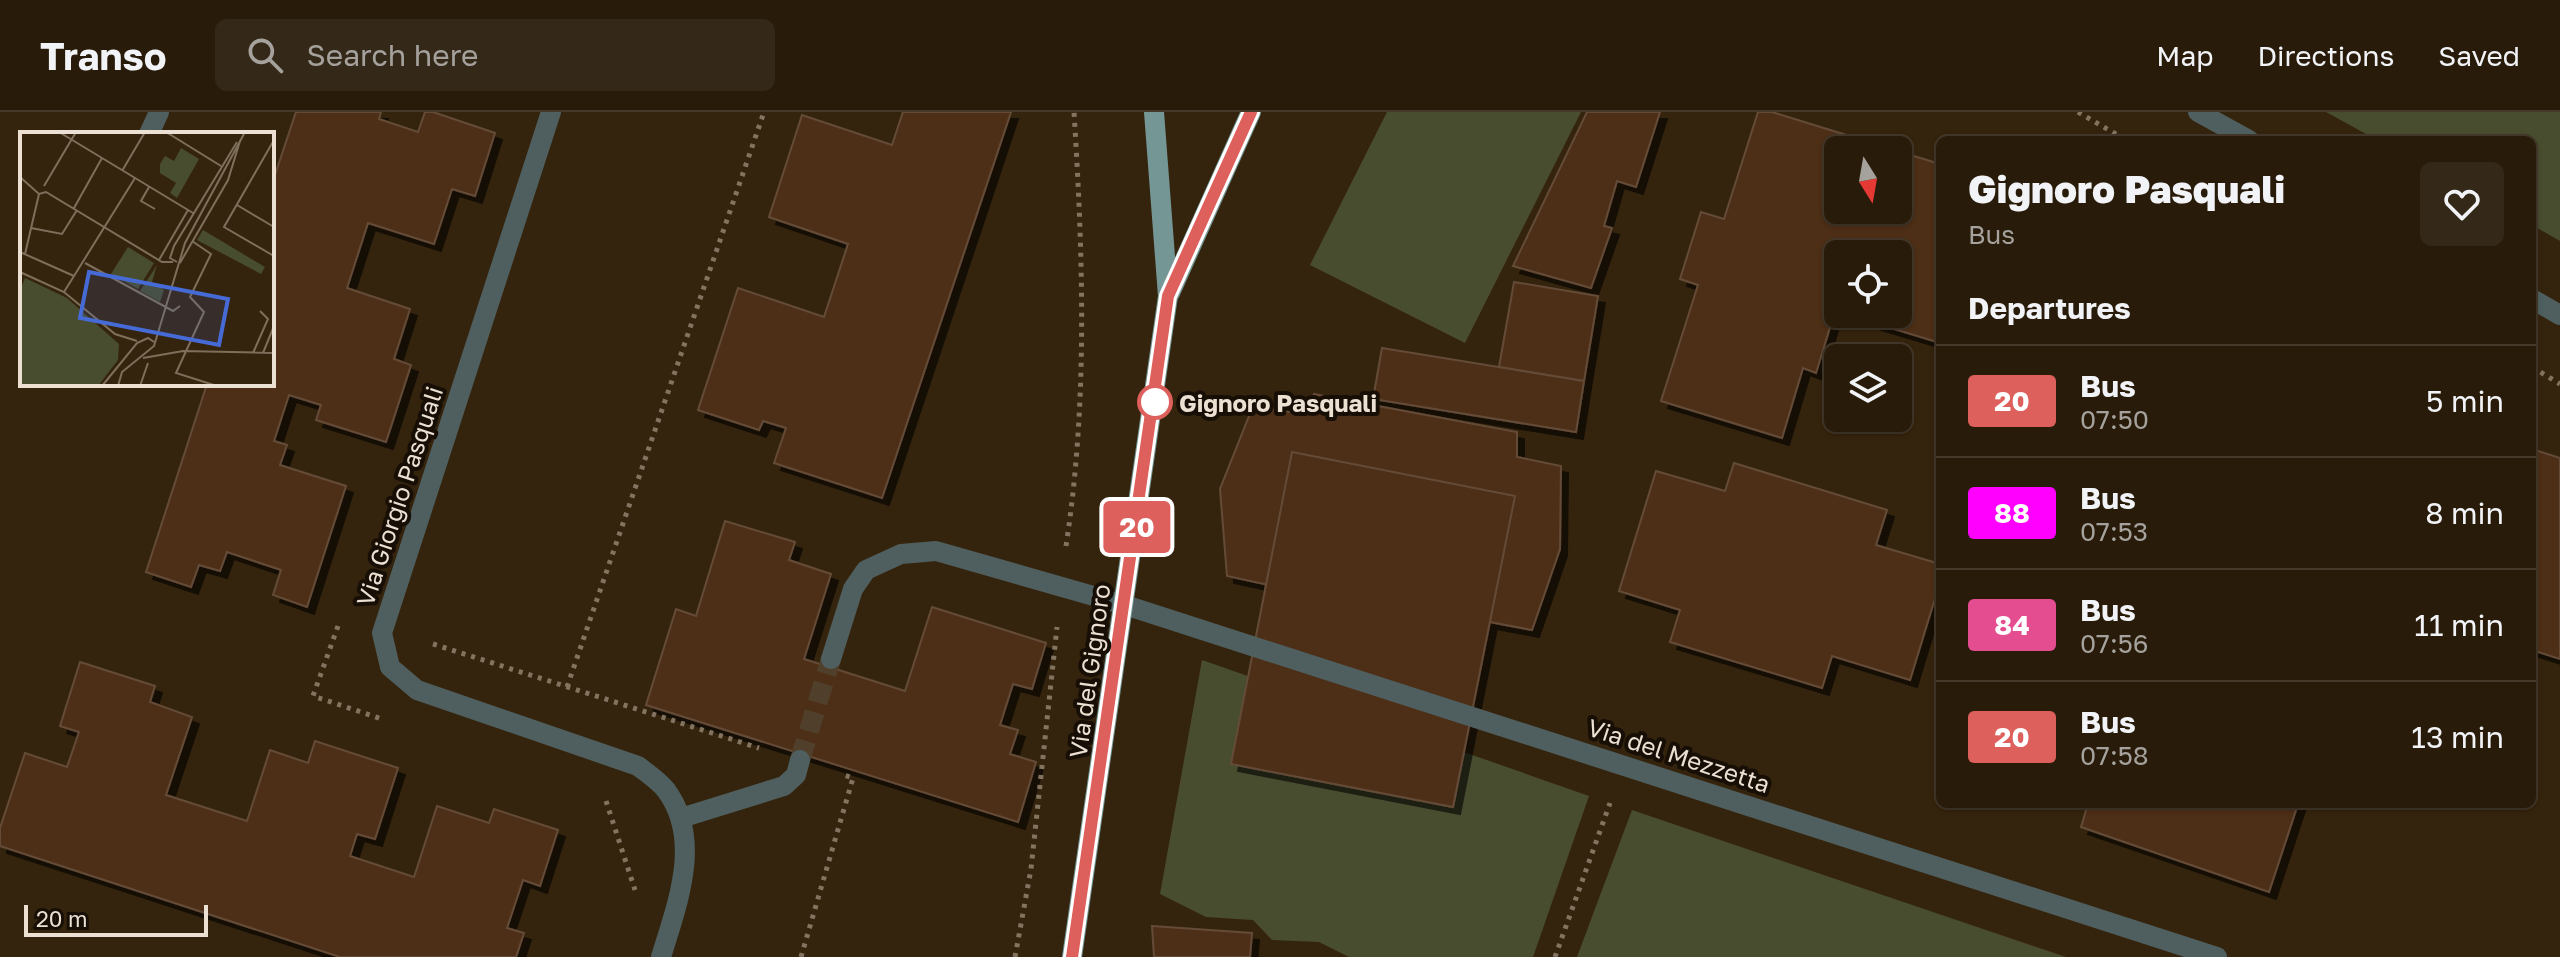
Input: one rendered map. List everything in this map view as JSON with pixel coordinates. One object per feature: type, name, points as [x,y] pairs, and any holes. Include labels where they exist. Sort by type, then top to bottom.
[{"type":"main road","name":"Via del Gignoro","points":[[1072,957],[1168,296],[1154,112]]},
{"type":"main road","name":"Via del Gignoro","points":[[1168,296],[1251,112]]},
{"type":"street","points":[[150,132],[159,112]]},
{"type":"street","name":"Via Giorgio Pasquali","points":[[551,112],[382,633],[390,667],[417,690],[638,766],[665,789],[681,818],[685,853],[681,893],[661,957]]},
{"type":"street","points":[[2198,112],[2242,136]]},
{"type":"street","points":[[2536,301],[2560,315]]},
{"type":"street","points":[[831,659],[853,589],[866,570],[901,554],[936,551],[1125,605]]},
{"type":"street","name":"Via del Mezzetta","points":[[1125,605],[2217,957]]},
{"type":"street","points":[[681,818],[784,786],[796,775],[800,760]]},
{"type":"path","points":[[567,687],[764,112]]},
{"type":"path","points":[[1067,537],[1079,404],[1083,260],[1074,112]]},
{"type":"path","points":[[2078,112],[2119,136]]},
{"type":"path","points":[[2536,369],[2560,384]]},
{"type":"path","points":[[340,621],[313,696],[386,720]]},
{"type":"path","points":[[427,643],[853,778],[801,957]]},
{"type":"path","points":[[1015,957],[1031,869],[1056,662]]},
{"type":"path","points":[[1555,957],[1623,764]]},
{"type":"path","points":[[604,793],[636,893]]},
{"type":"green space","points":[[1387,112],[1581,112],[1465,343],[1310,265]]},
{"type":"green space","points":[[2326,112],[2560,112],[2560,241],[2536,227],[2536,136],[2370,136]]},
{"type":"green space","points":[[1202,660],[1589,796],[1533,957],[1349,957],[1319,942],[1272,940],[1253,920],[1206,917],[1160,894]]},
{"type":"green space","points":[[1632,810],[2066,957],[1577,957]]},
{"type":"building","points":[[296,112],[381,112],[379,119],[418,132],[425,112],[433,112],[495,133],[475,196],[452,189],[434,244],[368,223],[347,288],[410,309],[394,359],[411,365],[386,442],[316,420],[321,405],[289,395],[274,441],[287,445],[280,465],[346,486],[307,607],[273,595],[281,570],[227,552],[220,571],[199,565],[191,587],[146,572],[206,386],[274,386],[274,178]]},
{"type":"building","points":[[903,112],[1011,112],[882,498],[774,463],[786,428],[763,421],[759,430],[698,410],[738,288],[824,317],[848,244],[769,217],[802,115],[892,145]]},
{"type":"building","points":[[1587,112],[1660,112],[1636,187],[1617,181],[1604,226],[1612,228],[1591,288],[1513,266]]},
{"type":"building","points":[[1758,112],[1772,112],[1850,136],[1824,136],[1824,224],[1912,224],[1912,155],[1936,163],[1936,342],[1891,328],[1912,328],[1912,240],[1824,240],[1824,328],[1830,328],[1816,373],[1803,368],[1782,438],[1661,401],[1698,285],[1680,279],[1701,212],[1724,219]]},
{"type":"building","points":[[1514,282],[1598,296],[1584,381],[1499,367]]},
{"type":"building","points":[[1382,348],[1584,381],[1576,432],[1373,399]]},
{"type":"building","points":[[1314,394],[1517,432],[1517,457],[1561,466],[1560,549],[1532,630],[1479,620],[1475,647],[1274,615],[1273,586],[1227,576],[1220,489],[1253,406],[1301,414]]},
{"type":"building","points":[[2536,450],[2560,458],[2560,659],[2536,651]]},
{"type":"building","points":[[1292,452],[1515,496],[1453,807],[1231,764]]},
{"type":"building","points":[[1734,463],[1887,510],[1876,545],[1936,563],[1936,595],[1910,680],[1832,656],[1822,688],[1670,642],[1680,610],[1619,591],[1656,471],[1725,491]]},
{"type":"building","points":[[725,521],[795,542],[789,560],[831,574],[804,659],[905,691],[932,607],[1046,643],[1032,689],[1013,684],[1000,725],[1018,730],[1010,754],[1036,762],[1018,822],[646,705],[676,609],[696,616]]},
{"type":"building","points":[[80,662],[155,686],[150,702],[192,717],[166,795],[247,821],[270,750],[308,763],[315,741],[398,768],[375,839],[357,834],[350,856],[414,877],[437,806],[489,823],[494,809],[558,830],[540,886],[523,880],[507,928],[524,933],[516,957],[340,957],[0,846],[0,828],[25,753],[67,767],[79,732],[60,726]]},
{"type":"building","points":[[2087,808],[2297,808],[2269,892],[2081,827]]},
{"type":"building","points":[[1152,926],[1252,933],[1250,957],[1154,957]]},
{"type":"tunnel","points":[[800,760],[831,659]]},
{"type":"bus line","name":"20","points":[[1072,957],[1156,399],[1168,296],[1251,112]]},
{"type":"place","name":"Gignoro Pasquali","points":[[1155,402]]}]
